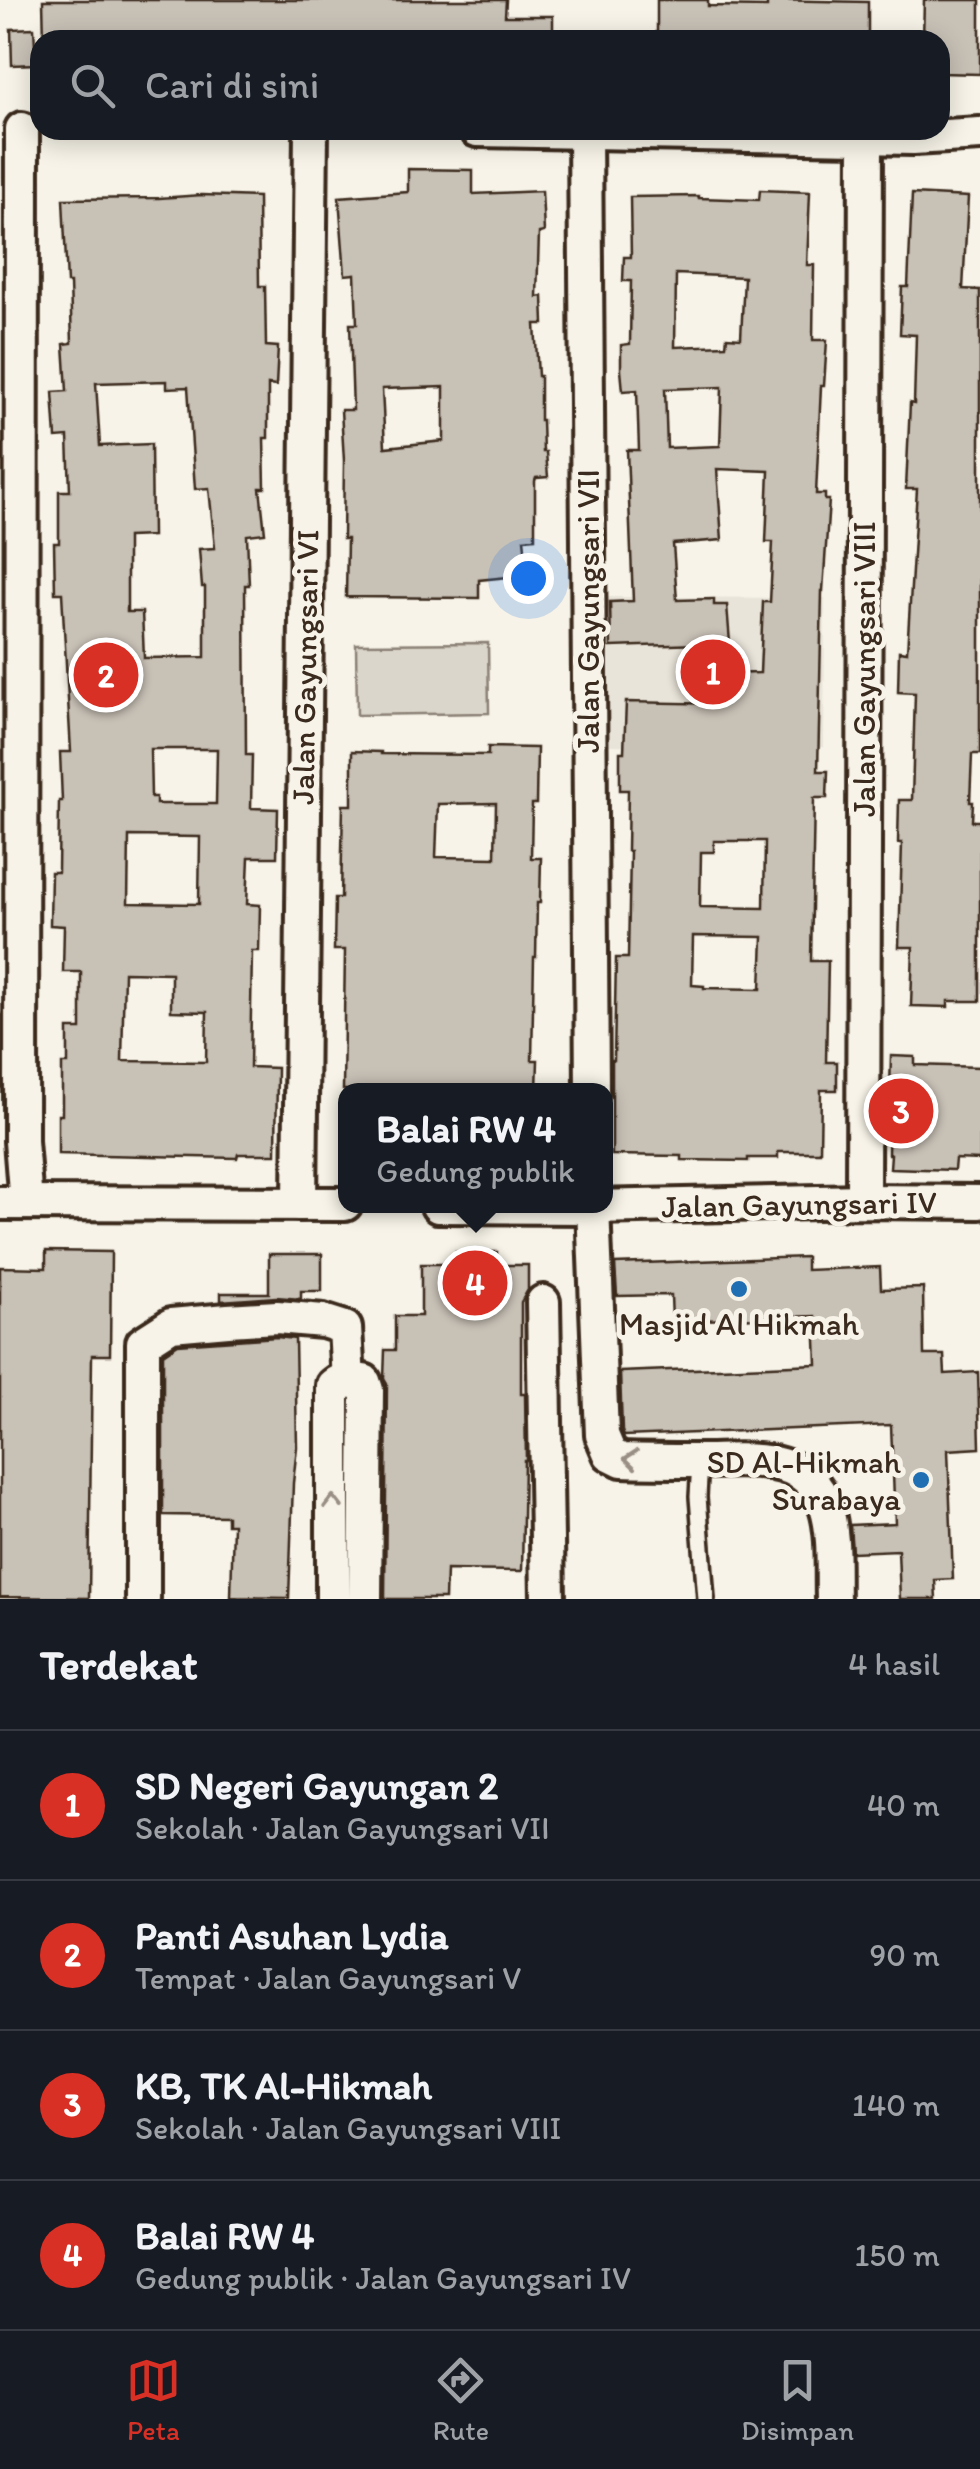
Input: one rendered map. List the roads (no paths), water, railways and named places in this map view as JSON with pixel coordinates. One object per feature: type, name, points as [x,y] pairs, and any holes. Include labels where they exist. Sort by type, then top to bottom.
[{"type":"street","points":[[21,129],[21,1141],[13,1203],[338,1204]]},
{"type":"street","points":[[950,136],[980,134]]},
{"type":"street","name":"Jalan Gayungsari VI","points":[[300,1204],[311,140]]},
{"type":"street","name":"Jalan Gayungsari VII","points":[[584,140],[592,1083]]},
{"type":"street","name":"Jalan Gayungsari VIII","points":[[863,1201],[866,140]]},
{"type":"street","name":"Jalan Gayungsari IV","points":[[613,1206],[980,1202]]},
{"type":"street","points":[[593,1213],[602,1435],[606,1446],[618,1460],[758,1460],[800,1472],[819,1492],[825,1505],[830,1525],[833,1599]]},
{"type":"street","points":[[543,1302],[548,1599]]},
{"type":"street","points":[[143,1599],[143,1343],[171,1325],[277,1317],[323,1321],[345,1328],[348,1381]]},
{"type":"street","points":[[333,1599],[333,1386],[348,1381],[364,1381],[367,1390],[365,1599]]},
{"type":"lane","points":[[700,1462],[698,1497],[706,1599]]},
{"type":"place","name":"SD Negeri Gayungan 2","points":[[713,672]]},
{"type":"place","name":"Panti Asuhan Lydia","points":[[106,675]]},
{"type":"place","name":"KB, TK Al-Hikmah","points":[[901,1111]]},
{"type":"place","name":"Balai RW 4","points":[[475,1283]]},
{"type":"place","name":"Masjid Al Hikmah","points":[[739,1289]]},
{"type":"place","name":"SD Al-Hikmah Surabaya","points":[[921,1480]]}]
